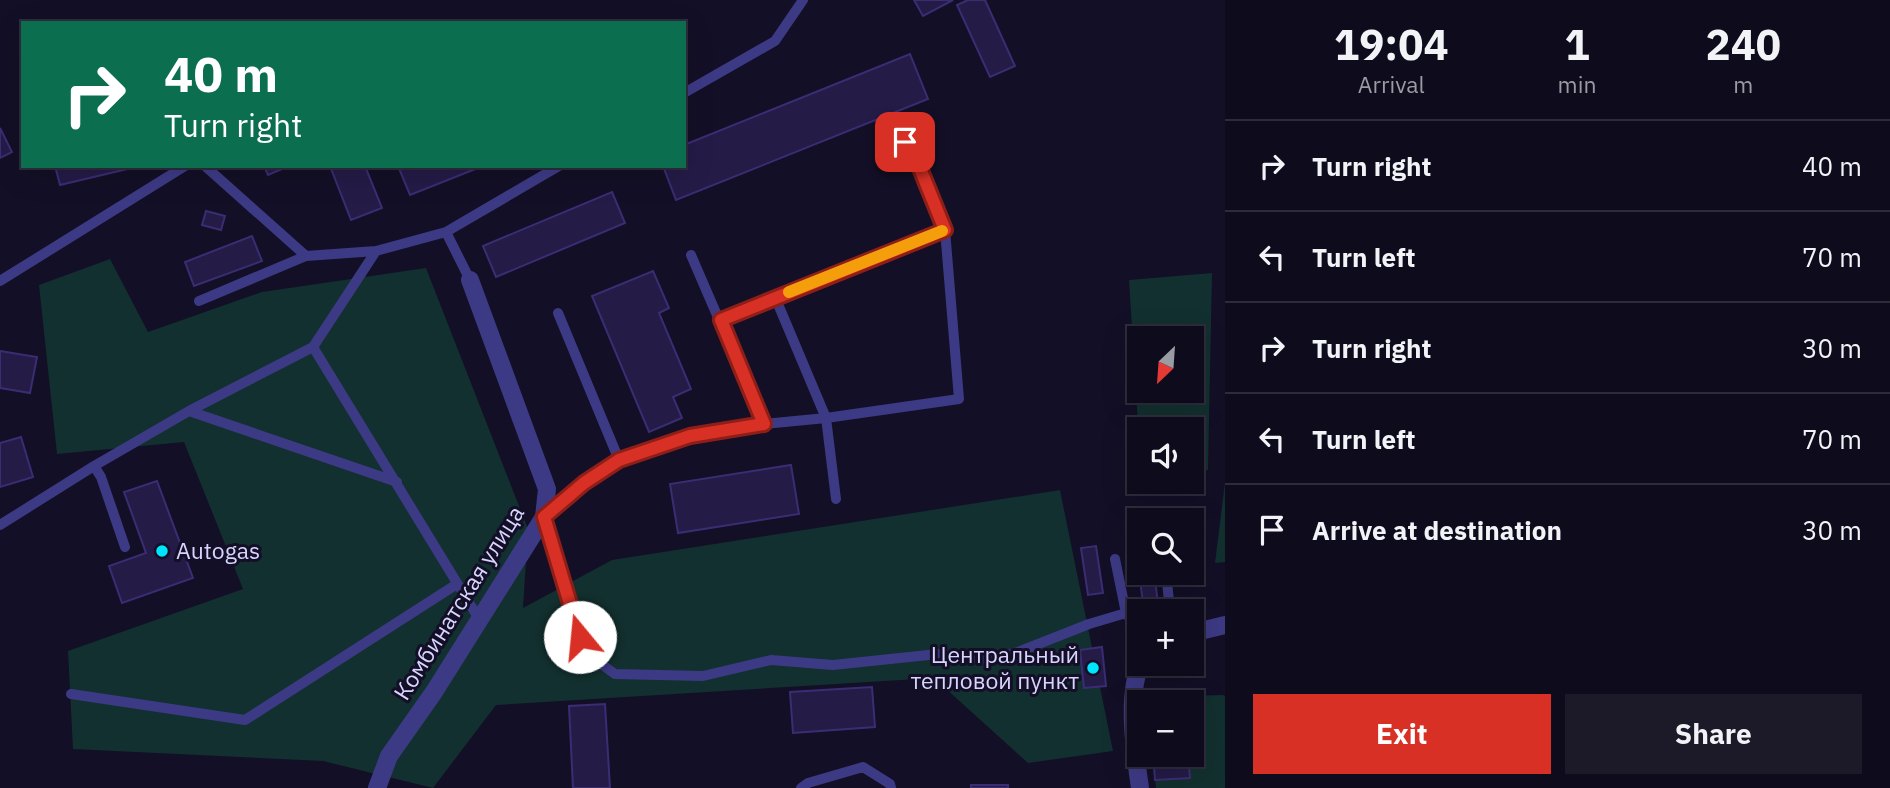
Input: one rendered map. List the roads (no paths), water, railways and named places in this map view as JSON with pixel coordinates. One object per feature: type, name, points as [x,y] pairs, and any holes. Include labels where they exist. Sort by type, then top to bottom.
[{"type":"street","name":"Комбинатская улица","points":[[377,788],[389,756],[434,692],[544,517],[548,489],[470,280]]},
{"type":"street","points":[[1204,630],[1225,625]]},
{"type":"street","points":[[1135,676],[1133,742],[1140,788]]},
{"type":"lane","points":[[686,92],[775,41],[803,0]]},
{"type":"lane","points":[[905,142],[911,146],[945,230],[958,399],[690,436],[619,460],[584,483],[544,517],[580,637],[593,658],[615,674],[703,676],[771,660],[833,665],[938,654],[990,659],[1018,652],[1089,624],[1126,613],[1115,559]]},
{"type":"lane","points":[[0,281],[182,168]]},
{"type":"lane","points":[[207,168],[306,256]]},
{"type":"lane","points":[[199,301],[306,256],[376,251],[446,232],[556,168]]},
{"type":"lane","points":[[721,320],[945,230]]},
{"type":"lane","points":[[446,232],[470,280]]},
{"type":"lane","points":[[0,525],[189,411],[313,347],[376,251]]},
{"type":"lane","points":[[691,255],[764,424]]},
{"type":"lane","points":[[775,297],[827,418],[836,499]]},
{"type":"lane","points":[[558,313],[619,460]]},
{"type":"lane","points":[[313,347],[479,620]]},
{"type":"lane","points":[[189,411],[397,482]]},
{"type":"lane","points":[[94,466],[101,477],[125,547]]},
{"type":"lane","points":[[71,694],[245,720],[457,584]]},
{"type":"lane","points":[[801,788],[808,783],[863,767],[890,784],[891,788]]},
{"type":"place","name":"Autogas","points":[[162,551]]},
{"type":"place","name":"Центральный тепловой пункт","points":[[1093,668]]}]
